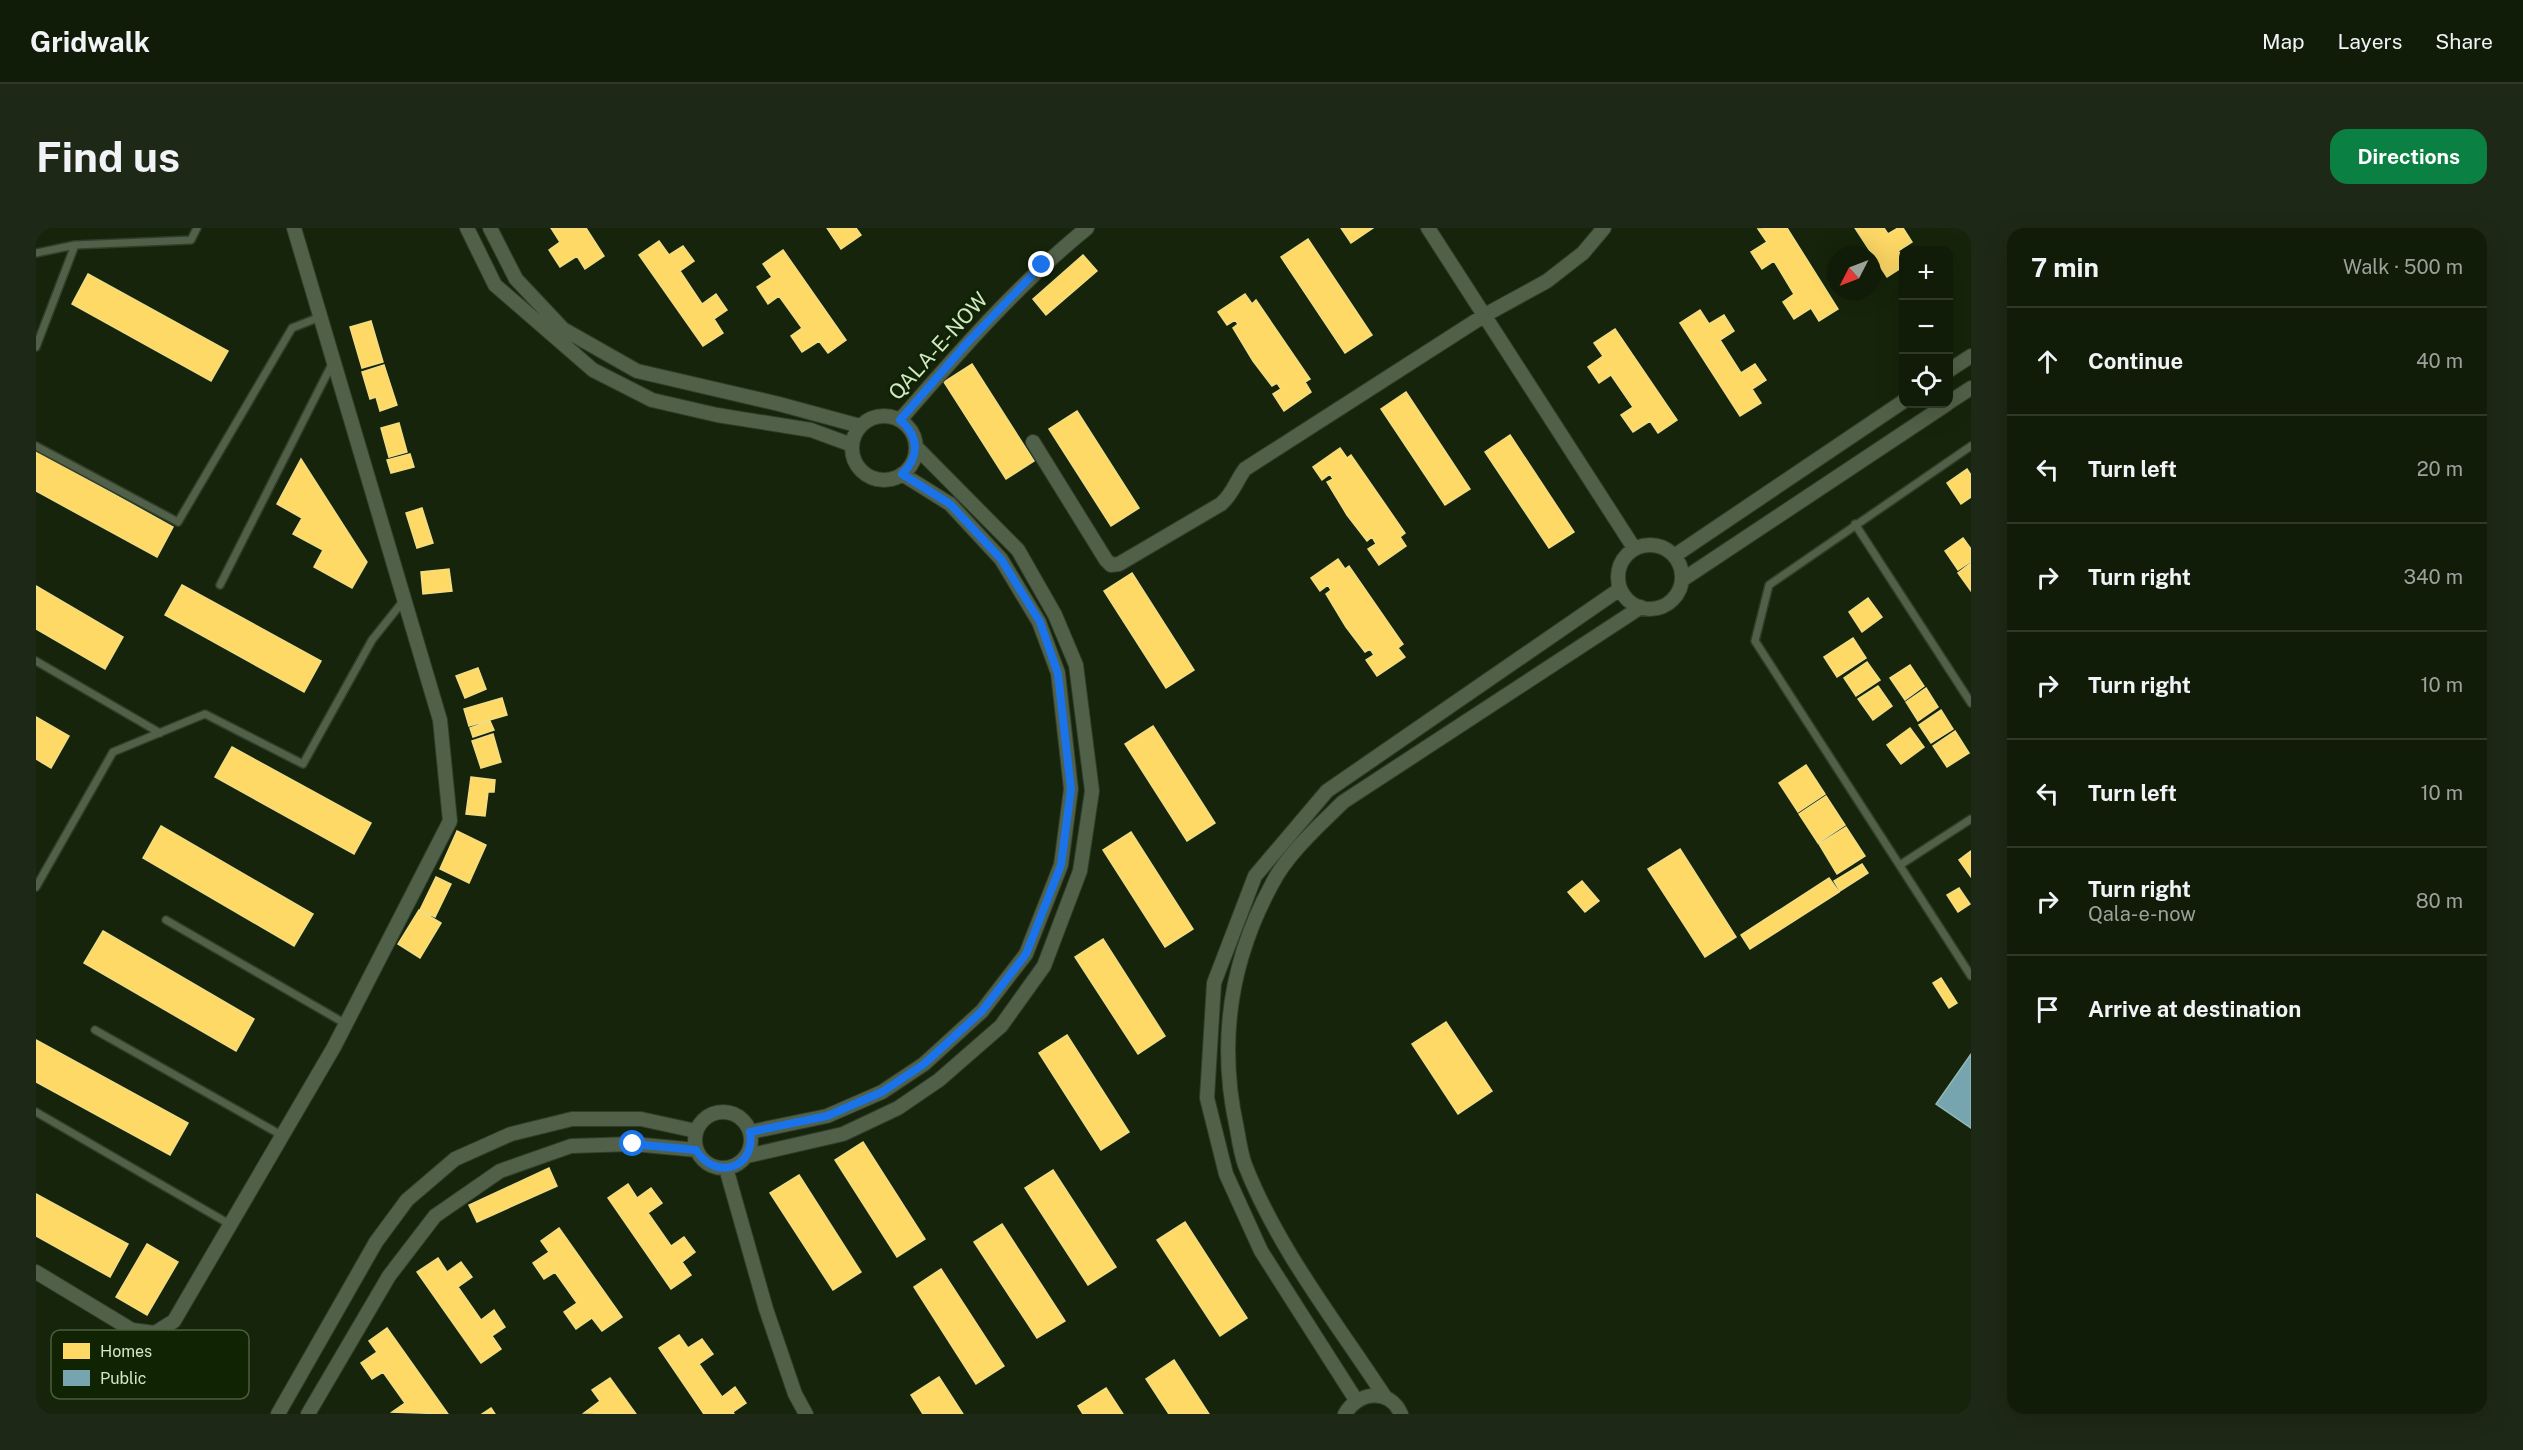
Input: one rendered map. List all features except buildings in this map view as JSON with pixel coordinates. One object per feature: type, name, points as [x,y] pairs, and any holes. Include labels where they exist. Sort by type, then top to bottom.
[{"type":"street","points":[[160,1330],[174,1321],[283,1136],[346,1024],[450,821],[440,720],[294,228]]},
{"type":"street","points":[[467,228],[495,285],[593,370],[652,400],[717,415],[811,430],[852,445]]},
{"type":"street","points":[[490,228],[516,279],[562,329],[636,371],[779,404],[860,426]]},
{"type":"street","name":"QALA-E-NOW","points":[[900,420],[967,343],[1034,274],[1087,228]]},
{"type":"street","points":[[1428,228],[1634,548]]},
{"type":"street","points":[[1033,442],[1106,560],[1111,565],[1119,564],[1221,504],[1231,495],[1237,480],[1245,469],[1485,315],[1547,280],[1583,252],[1604,228]]},
{"type":"street","points":[[1953,368],[1971,356]]},
{"type":"street","points":[[1953,400],[1971,388]]},
{"type":"street","points":[[1674,556],[1899,404]]},
{"type":"street","points":[[1682,580],[1940,408]]},
{"type":"street","points":[[879,416],[900,420],[914,437],[916,447],[910,466],[902,474],[883,480],[864,473],[853,456],[852,445],[860,426],[869,419],[879,416]]},
{"type":"street","points":[[747,1156],[750,1148],[750,1132],[741,1117],[724,1112],[707,1117],[696,1131],[696,1150],[708,1164],[726,1168],[734,1166],[747,1156],[843,1134],[898,1108],[939,1080],[1001,1026],[1044,966],[1080,871],[1092,791],[1076,665],[1055,615],[1018,550],[916,447]]},
{"type":"street","points":[[750,1132],[827,1116],[882,1092],[924,1064],[982,1011],[1026,954],[1061,865],[1071,789],[1058,674],[1040,622],[1001,559],[950,504],[902,474]]},
{"type":"street","points":[[1385,1397],[1279,1236],[1244,1163],[1229,1094],[1228,1025],[1234,981],[1250,933],[1272,882],[1304,840],[1342,802],[1641,608],[1661,607],[1676,595],[1682,580],[1679,563],[1666,549],[1655,545],[1634,548],[1626,555],[1618,573],[1620,589],[1625,597],[1641,608]]},
{"type":"street","points":[[1356,1400],[1261,1251],[1226,1174],[1208,1098],[1210,1024],[1214,983],[1255,876],[1328,791],[1620,589]]},
{"type":"street","points":[[278,1414],[376,1242],[407,1200],[455,1159],[511,1134],[572,1119],[641,1119],[696,1131]]},
{"type":"street","points":[[308,1414],[389,1276],[435,1216],[500,1171],[572,1146],[633,1144],[696,1150]]},
{"type":"street","points":[[726,1168],[766,1309],[795,1394],[806,1414]]},
{"type":"street","points":[[36,1272],[132,1330]]},
{"type":"street","points":[[1345,1414],[1356,1400],[1365,1395],[1385,1397],[1394,1402],[1402,1413]]},
{"type":"lane","points":[[36,253],[75,245],[191,240],[197,228]]},
{"type":"lane","points":[[36,347],[75,245]]},
{"type":"lane","points":[[36,446],[178,522],[292,328],[320,317]]},
{"type":"lane","points":[[220,585],[333,361]]},
{"type":"lane","points":[[1971,447],[1855,524],[1769,585],[1755,641],[1971,976]]},
{"type":"lane","points":[[1855,524],[1971,703]]},
{"type":"lane","points":[[36,887],[113,753],[206,714],[303,764],[372,640],[405,598]]},
{"type":"lane","points":[[36,661],[160,733]]},
{"type":"lane","points":[[1900,865],[1971,819]]},
{"type":"lane","points":[[166,920],[346,1024]]},
{"type":"lane","points":[[95,1030],[283,1136]]},
{"type":"lane","points":[[36,1112],[231,1225]]},
{"type":"route","points":[[633,1144],[696,1150],[701,1158],[717,1168],[734,1166],[747,1156],[752,1140],[750,1132],[827,1116],[882,1092],[924,1064],[982,1011],[1026,954],[1061,865],[1071,789],[1058,674],[1040,622],[1001,559],[950,504],[902,474],[910,466],[916,447],[914,437],[900,420],[967,343],[1042,265]]}]
